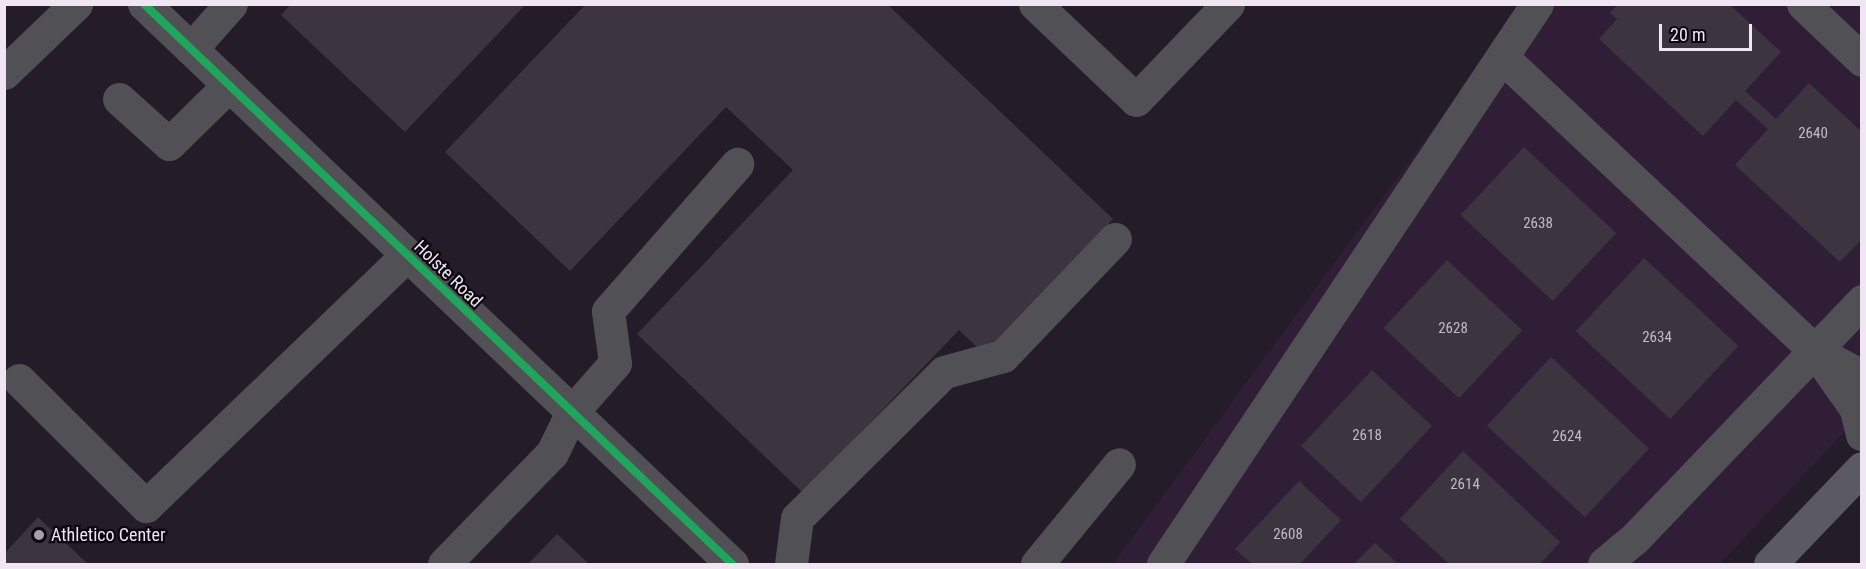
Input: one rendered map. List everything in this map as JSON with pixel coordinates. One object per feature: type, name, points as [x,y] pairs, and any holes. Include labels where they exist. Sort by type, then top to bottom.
[{"type":"main road","points":[[1770,564],[1862,468]]},
{"type":"street","points":[[4,73],[75,4]]},
{"type":"street","name":"Holste Road","points":[[144,4],[732,564]]},
{"type":"street","points":[[190,49],[231,4]]},
{"type":"street","points":[[1035,4],[1136,100],[1228,4]]},
{"type":"street","points":[[1162,564],[1537,4]]},
{"type":"street","points":[[1803,4],[1862,60]]},
{"type":"street","points":[[1502,57],[1815,351],[1856,409],[1862,434]]},
{"type":"street","points":[[119,99],[169,144],[229,85]]},
{"type":"street","points":[[444,564],[552,453],[572,412],[615,363],[608,311],[737,164]]},
{"type":"street","points":[[791,564],[796,518],[944,372],[1003,356],[1115,239]]},
{"type":"street","points":[[19,380],[146,506],[407,255]]},
{"type":"street","points":[[1604,564],[1634,539],[1862,301]]},
{"type":"street","points":[[1815,351],[1862,376]]},
{"type":"street","points":[[1037,564],[1119,464]]},
{"type":"shaded area","points":[[1524,5],[1861,5],[1861,414],[1720,564],[1113,564]]},
{"type":"building","points":[[291,4],[526,4],[405,132],[281,15]]},
{"type":"building","points":[[586,4],[887,4],[1113,219],[984,354],[959,330],[803,493],[637,334],[793,170],[726,107],[570,271],[445,152]]},
{"type":"building","points":[[1618,4],[1729,4],[1781,52],[1745,91],[1776,119],[1809,83],[1862,132],[1862,239],[1840,262],[1735,165],[1768,129],[1736,100],[1703,136],[1599,39],[1617,19],[1610,13]]},
{"type":"building","points":[[1524,147],[1616,233],[1553,301],[1461,215]]},
{"type":"building","points":[[1644,258],[1738,346],[1670,419],[1576,331]]},
{"type":"building","points":[[1447,260],[1522,330],[1459,398],[1384,328]]},
{"type":"building","points":[[1551,357],[1649,448],[1585,517],[1487,426]]},
{"type":"building","points":[[1372,370],[1432,426],[1361,502],[1301,446]]},
{"type":"building","points":[[1463,451],[1560,542],[1540,564],[1449,564],[1400,519]]},
{"type":"building","points":[[1299,481],[1341,520],[1300,564],[1252,564],[1235,549]]},
{"type":"building","name":"Athletico Center","points":[[38,517],[88,564],[5,564],[5,553]]},
{"type":"building","points":[[557,534],[589,564],[528,564]]},
{"type":"building","points":[[1375,543],[1398,564],[1354,564]]},
{"type":"cycle path","points":[[144,4],[732,564]]},
{"type":"place","name":"Athletico Center","points":[[39,535]]}]
